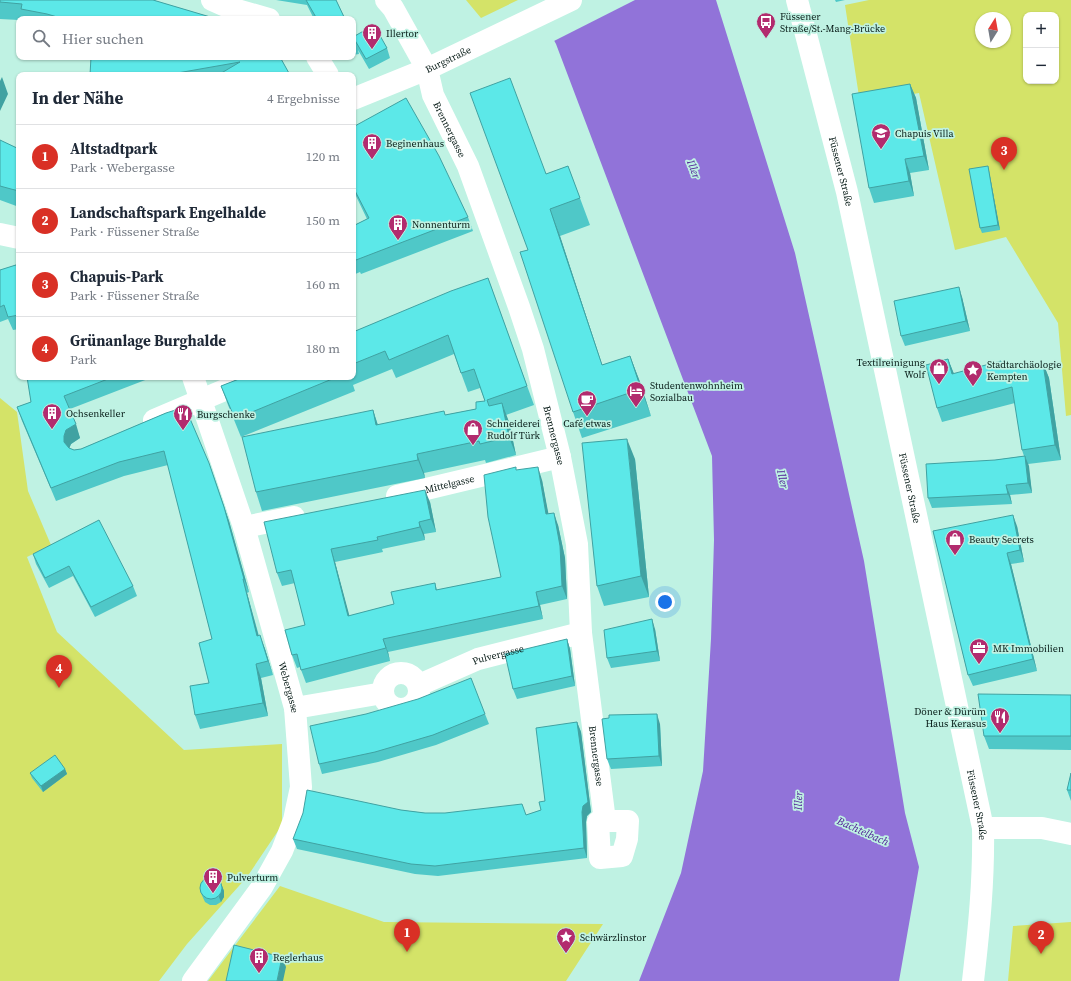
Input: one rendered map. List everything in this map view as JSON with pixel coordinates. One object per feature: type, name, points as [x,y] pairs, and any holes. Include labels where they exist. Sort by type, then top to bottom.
[{"type":"street","points":[[212,0],[230,8],[258,16]]},
{"type":"street","name":"Brennergasse","points":[[386,0],[393,8],[427,69],[433,95],[468,166],[499,277],[533,349],[560,457],[577,544],[581,633],[605,821]]},
{"type":"street","name":"Burgstraße","points":[[356,98],[427,69],[571,0]]},
{"type":"street","name":"Füssener Straße","points":[[797,0],[806,40],[847,192],[983,828],[982,907],[973,981]]},
{"type":"street","points":[[320,60],[326,72]]},
{"type":"street","points":[[0,234],[16,237]]},
{"type":"street","name":"Webergasse","points":[[193,981],[262,887],[282,851],[300,796],[295,708],[244,527],[194,380]]},
{"type":"street","points":[[138,427],[248,380]]},
{"type":"street","name":"Mittelgasse","points":[[376,500],[438,488],[560,457]]},
{"type":"street","points":[[244,527],[314,513]]},
{"type":"street","name":"Pulvergasse","points":[[295,708],[383,693],[388,704],[393,707],[405,709],[411,706],[419,697],[419,685],[478,659],[581,633]]},
{"type":"street","points":[[983,828],[1042,828],[1071,834]]},
{"type":"green space","points":[[466,0],[518,0],[481,18]]},
{"type":"green space","points":[[869,0],[1071,0],[1071,415],[1066,416],[1058,323],[1006,237],[955,250],[919,93],[860,103],[845,5]]},
{"type":"green space","points":[[0,398],[17,412],[28,491],[51,545],[27,557],[57,632],[184,750],[282,744],[282,825],[247,877],[187,944],[159,981],[0,981]]},
{"type":"green space","points":[[280,886],[384,922],[603,924],[566,981],[208,981]]},
{"type":"green space","points":[[1071,922],[1071,981],[1008,981],[1013,926]]},
{"type":"water","points":[[532,0],[716,0],[795,253],[864,561],[905,813],[919,867],[899,981],[639,981],[681,873],[703,771],[711,639],[714,540],[712,456],[556,44]]},
{"type":"pier","points":[[530,0],[635,0],[552,42]]},
{"type":"building","points":[[0,0],[153,0],[207,16],[54,16],[21,9],[22,4],[0,2]]},
{"type":"building","points":[[306,0],[336,0],[344,16],[315,16]]},
{"type":"building","points":[[374,25],[387,48],[366,59],[356,42],[356,35]]},
{"type":"building","points":[[91,60],[282,60],[288,72],[223,72],[240,62],[183,72],[90,72]]},
{"type":"building","points":[[510,78],[546,174],[568,166],[580,198],[550,209],[602,365],[630,356],[641,389],[573,412],[520,252],[528,250],[470,93]]},
{"type":"building","points":[[910,84],[924,156],[905,159],[909,181],[869,188],[852,94]]},
{"type":"building","points":[[406,98],[439,156],[468,217],[356,260],[356,224],[369,218],[356,193],[356,125]]},
{"type":"building","points":[[0,140],[16,148],[16,190],[0,186]]},
{"type":"building","points":[[988,166],[998,225],[980,228],[969,169]]},
{"type":"building","points":[[16,265],[16,316],[8,317],[4,305],[0,307],[0,270]]},
{"type":"building","points":[[488,278],[527,386],[487,400],[489,406],[502,403],[509,437],[480,444],[479,441],[417,454],[418,460],[256,492],[242,437],[373,410],[376,425],[444,411],[445,415],[476,409],[476,402],[485,401],[474,369],[461,373],[448,335],[389,360],[385,351],[356,363],[356,331],[451,291]]},
{"type":"building","points":[[959,287],[966,321],[901,336],[894,301]]},
{"type":"building","points":[[948,359],[952,374],[1001,361],[1003,369],[1043,363],[1055,445],[1022,450],[1012,387],[937,408],[926,365]]},
{"type":"building","points":[[27,380],[105,380],[64,396],[76,424],[66,430],[64,442],[69,448],[74,450],[81,449],[166,413],[185,407],[209,463],[224,507],[244,579],[257,636],[260,635],[268,661],[256,664],[263,703],[195,715],[190,686],[209,683],[199,643],[212,639],[164,451],[119,462],[51,488],[17,407],[31,402]]},
{"type":"building","points":[[236,380],[330,380],[235,419],[221,386]]},
{"type":"building","points":[[627,439],[641,576],[597,586],[582,443]]},
{"type":"building","points":[[1025,456],[1028,483],[1006,485],[1008,494],[928,498],[926,464],[995,460]]},
{"type":"building","points":[[516,467],[516,470],[538,467],[546,514],[554,513],[560,546],[562,586],[536,592],[539,606],[383,639],[386,648],[301,670],[297,654],[292,655],[285,630],[305,625],[291,570],[277,573],[264,522],[425,490],[431,519],[419,522],[420,527],[377,537],[378,540],[331,549],[348,616],[394,604],[391,592],[435,583],[436,590],[501,577],[488,517],[484,475]]},
{"type":"building","points":[[1013,515],[1020,550],[1007,553],[1033,659],[968,675],[933,531]]},
{"type":"building","points":[[99,520],[133,586],[91,607],[69,566],[45,578],[33,554]]},
{"type":"building","points":[[652,619],[657,651],[607,658],[604,630]]},
{"type":"building","points":[[567,639],[572,676],[513,689],[505,654]]},
{"type":"building","points":[[471,678],[485,714],[433,735],[375,752],[319,764],[310,726],[366,714],[418,699]]},
{"type":"building","points":[[978,694],[1071,695],[1071,736],[984,736]]},
{"type":"building","points":[[657,714],[659,756],[607,759],[602,719],[609,718],[609,715]]},
{"type":"building","points":[[577,722],[588,802],[583,806],[582,812],[584,848],[435,866],[411,864],[293,839],[303,813],[307,790],[401,810],[425,813],[445,813],[522,804],[526,815],[541,810],[539,802],[545,801],[536,728]]},
{"type":"building","points":[[55,755],[65,769],[41,786],[30,773]]},
{"type":"building","points":[[1071,773],[1071,790],[1067,790]]},
{"type":"building","name":"Pulverturm","points":[[211,877],[219,880],[222,888],[219,896],[211,899],[203,896],[200,888],[203,880]]},
{"type":"building","name":"Reglerhaus","points":[[234,945],[282,957],[277,981],[226,981]]},
{"type":"place","name":"Füssener Straße/St.-Mang-Brücke","points":[[766,39]]},
{"type":"place","name":"Illertor","points":[[372,50]]},
{"type":"place","name":"Chapuis Villa","points":[[881,150]]},
{"type":"place","name":"Beginenhaus","points":[[372,160]]},
{"type":"place","name":"Chapuis-Park","points":[[1004,170]]},
{"type":"place","name":"Nonnenturm","points":[[398,241]]},
{"type":"place","name":"Textilreinigung Wolf","points":[[939,385]]},
{"type":"place","name":"Stadtarchäologie Kempten","points":[[973,387]]},
{"type":"place","name":"Studentenwohnheim Sozialbau","points":[[636,408]]},
{"type":"place","name":"Café etwas","points":[[587,417]]},
{"type":"place","name":"Ochsenkeller","points":[[52,430]]},
{"type":"place","name":"Burgschenke","points":[[183,431]]},
{"type":"place","name":"Schneiderei Rudolf Türk","points":[[473,446]]},
{"type":"place","name":"Beauty Secrets","points":[[955,556]]},
{"type":"place","name":"MK Immobilien","points":[[979,665]]},
{"type":"place","name":"Grünanlage Burghalde","points":[[59,688]]},
{"type":"place","name":"Döner & Dürüm Haus Kerasus","points":[[1000,734]]},
{"type":"place","name":"Pulverturm","points":[[213,894]]},
{"type":"place","name":"Altstadtpark","points":[[407,952]]},
{"type":"place","name":"Schwärzlinstor","points":[[566,954]]},
{"type":"place","name":"Landschaftspark Engelhalde","points":[[1041,954]]},
{"type":"place","name":"Reglerhaus","points":[[259,974]]},
{"type":"water label","name":"Iller","points":[[694,169]]},
{"type":"water label","name":"Iller","points":[[783,479]]},
{"type":"water label","name":"Iller","points":[[798,801]]},
{"type":"water label","name":"Bachtelbach","points":[[863,831]]}]
